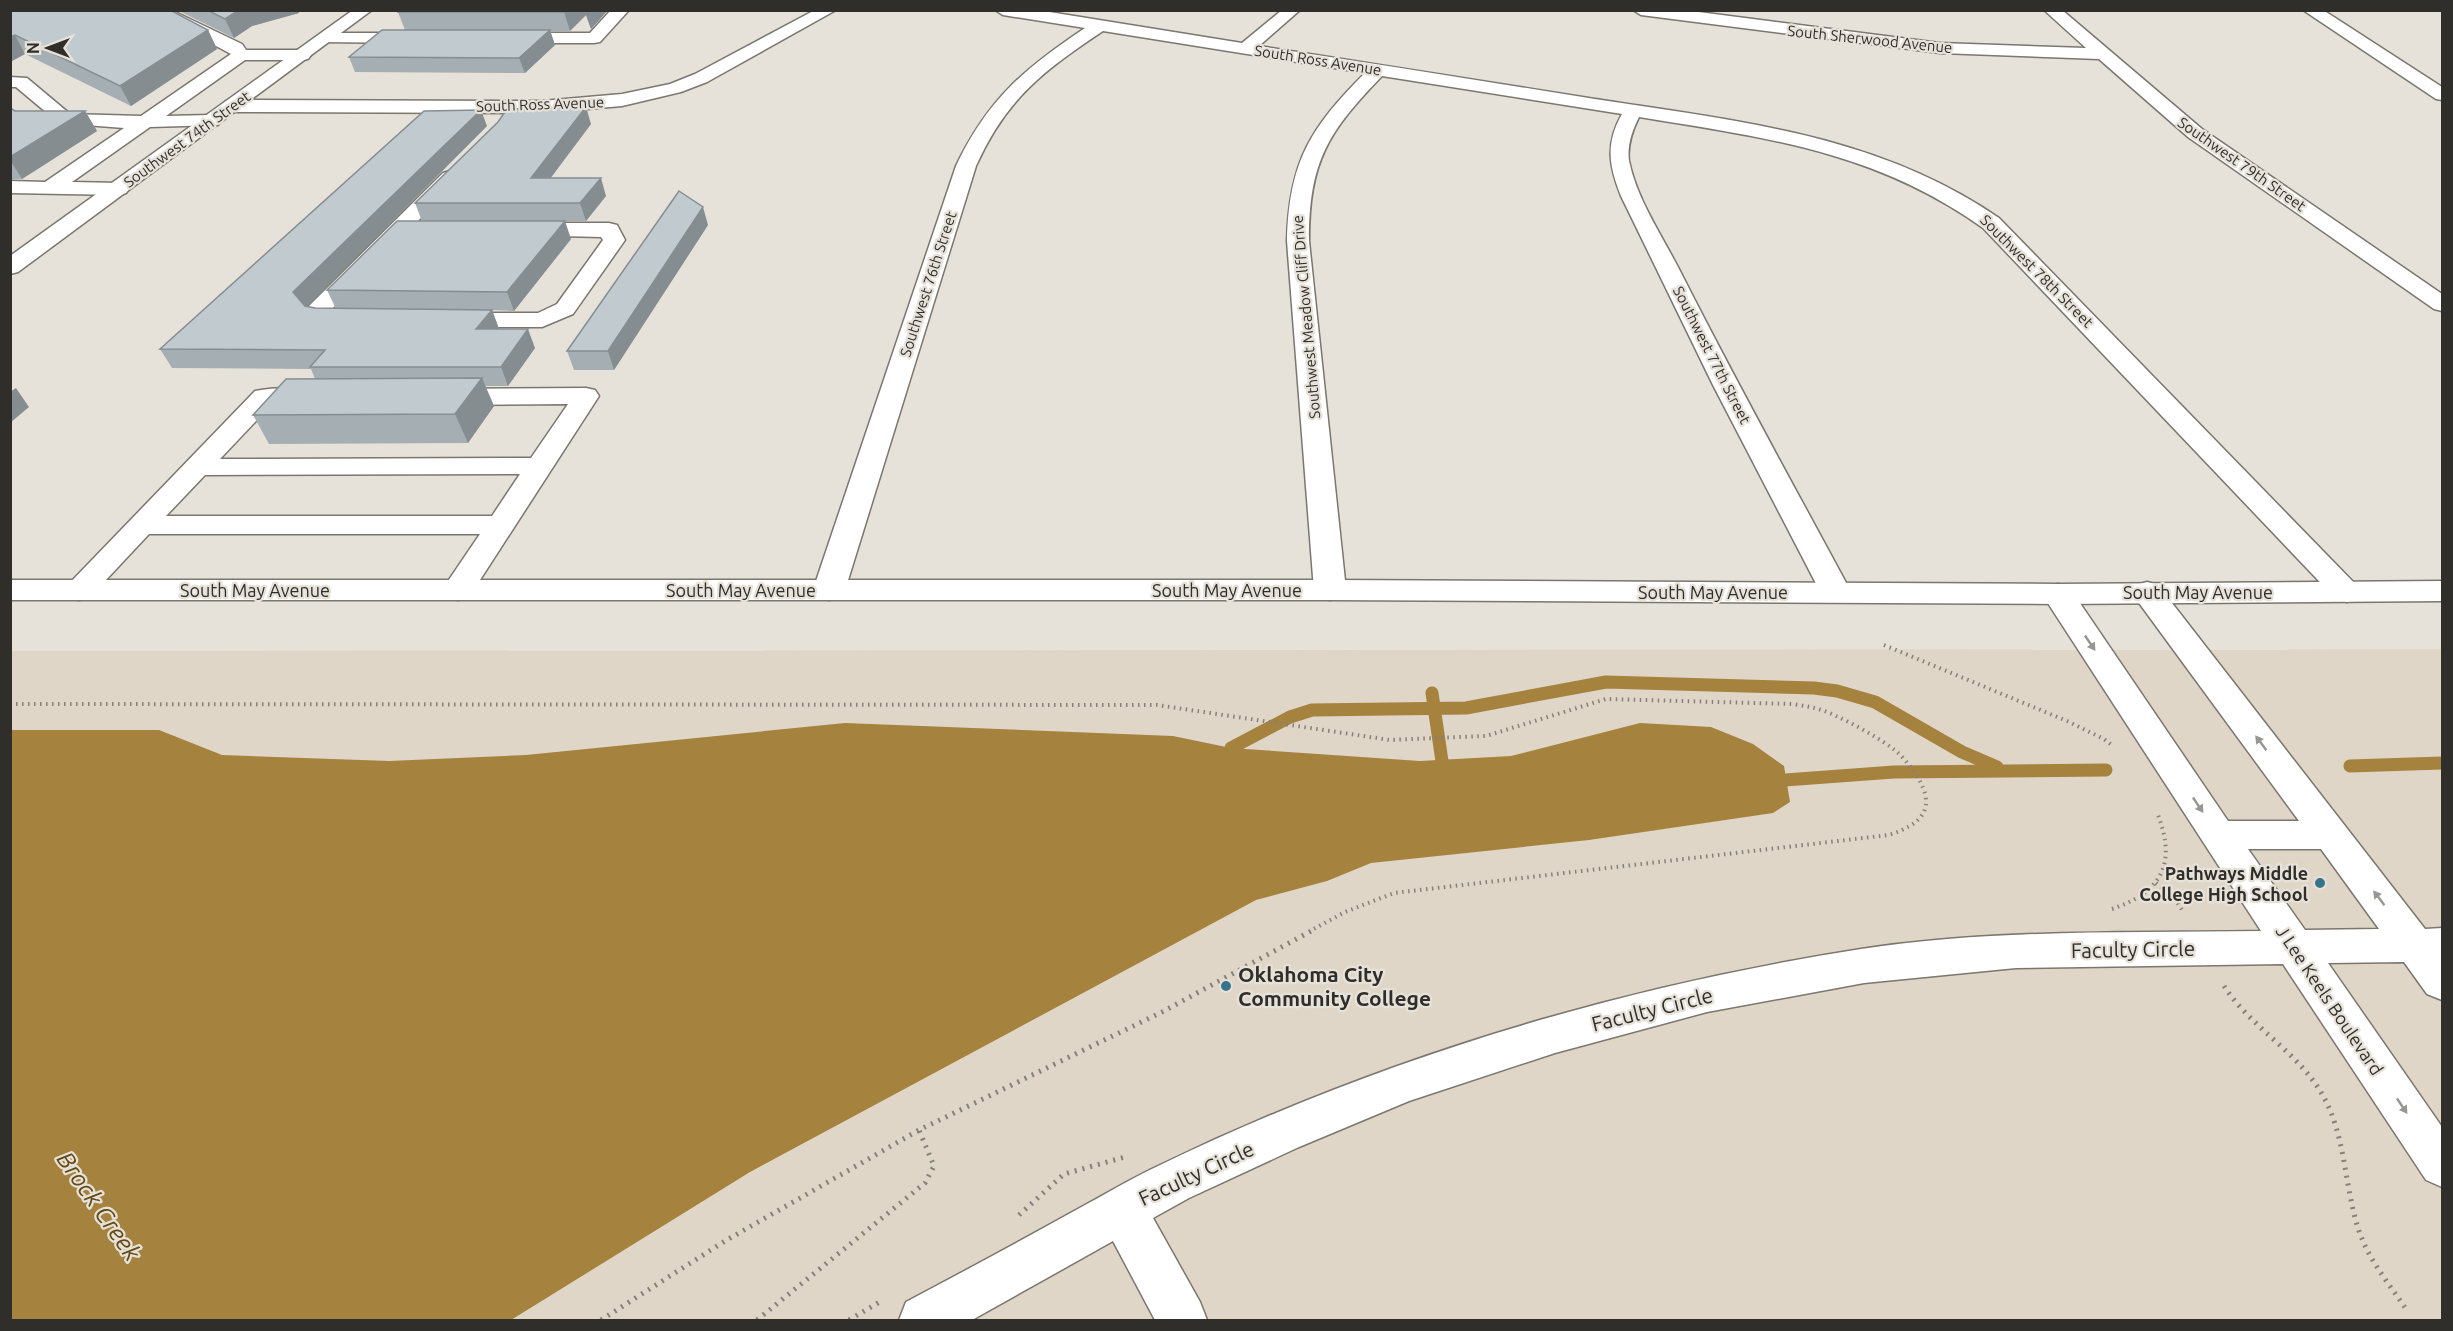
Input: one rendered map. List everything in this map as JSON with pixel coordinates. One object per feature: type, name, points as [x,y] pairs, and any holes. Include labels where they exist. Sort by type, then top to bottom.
[{"type":"street","points":[[157,10],[236,48],[241,55]]},
{"type":"street","name":"Southwest 74th Street","points":[[10,267],[364,10]]},
{"type":"street","points":[[489,38],[594,38],[621,10]]},
{"type":"street","name":"South Ross Avenue","points":[[232,106],[507,116],[635,98],[675,88],[716,72],[828,10]]},
{"type":"street","name":"South Ross Avenue","points":[[1002,10],[1598,104],[1633,112]]},
{"type":"street","points":[[1245,49],[1292,10]]},
{"type":"street","name":"South Sherwood Avenue","points":[[1641,10],[1849,39],[1940,48],[2101,54]]},
{"type":"street","name":"Southwest 79th Street","points":[[2052,10],[2195,133],[2442,304]]},
{"type":"street","points":[[2311,10],[2442,95]]},
{"type":"street","name":"Southwest 76th Street","points":[[829,590],[966,166],[979,136],[1001,103],[1019,85],[1043,64],[1100,26]]},
{"type":"street","points":[[326,38],[430,38]]},
{"type":"street","points":[[50,188],[241,55],[302,55]]},
{"type":"street","name":"Southwest Meadow Cliff Drive","points":[[1330,590],[1298,240],[1298,206],[1302,181],[1316,141],[1335,115],[1378,70]]},
{"type":"street","points":[[10,82],[21,82],[66,119],[111,122],[212,122]]},
{"type":"street","name":"Southwest 78th Street","points":[[1633,112],[1675,116],[1774,133],[1845,150],[1900,170],[1968,205],[1991,223],[2032,263],[2347,592]]},
{"type":"street","name":"Southwest 77th Street","points":[[1633,112],[1621,137],[1619,147],[1621,170],[1681,296],[1835,592]]},
{"type":"street","points":[[378,320],[324,318],[317,311],[462,165]]},
{"type":"street","points":[[10,188],[119,189]]},
{"type":"street","points":[[397,230],[433,230]]},
{"type":"street","points":[[425,320],[542,320],[565,309],[614,240],[609,230],[503,230]]},
{"type":"street","points":[[419,397],[586,396],[458,590]]},
{"type":"street","points":[[79,590],[264,397],[336,397]]},
{"type":"street","points":[[196,467],[540,466]]},
{"type":"street","points":[[142,525],[501,525]]},
{"type":"street","name":"South May Avenue","points":[[10,590],[1330,590],[2058,594],[2442,591]]},
{"type":"street","points":[[2147,592],[2331,835],[2428,945],[2442,982]]},
{"type":"street","name":"J Lee Keels Boulevard","points":[[2058,594],[2218,836],[2442,1165]]},
{"type":"street","points":[[2218,836],[2331,835]]},
{"type":"street","name":"Faculty Circle","points":[[924,1320],[1173,1182],[1283,1132],[1401,1084],[1555,1034],[1707,994],[1864,966],[2016,951],[2428,945]]},
{"type":"street","points":[[1122,1209],[1182,1320]]},
{"type":"path","points":[[10,704],[1157,705],[1390,740],[1486,736],[1606,699],[1792,704],[1816,708],[1837,716],[1896,751],[1910,765],[1925,789],[1928,805],[1921,818],[1907,829],[1889,836],[1466,883],[1394,893],[1379,898],[1345,912],[1162,1012],[919,1130],[725,1241],[601,1320]]},
{"type":"path","points":[[2156,883],[2174,897],[2184,914]]},
{"type":"path","points":[[2223,984],[2251,1021],[2290,1055],[2322,1094],[2339,1141],[2360,1234],[2406,1309]]},
{"type":"path","points":[[757,1320],[925,1183],[934,1166],[919,1130]]},
{"type":"shaded area","name":"Oklahoma City Community College","points":[[2442,649],[2442,1320],[11,1320],[10,651]]},
{"type":"water","name":"Brock Creek","points":[[845,723],[1173,736],[1231,748],[1420,761],[1511,756],[1640,723],[1711,727],[1753,744],[1784,766],[1790,802],[1773,813],[1589,840],[1371,863],[1327,881],[1256,900],[750,1172],[511,1320],[11,1320],[11,730],[159,730],[222,755],[389,761],[526,755]]},
{"type":"building","points":[[10,10],[170,10],[208,30],[120,86],[15,35],[10,37]]},
{"type":"building","points":[[207,10],[239,10],[225,19]]},
{"type":"building","points":[[399,10],[565,10],[564,12],[398,12]]},
{"type":"building","points":[[382,30],[550,30],[519,58],[349,57]]},
{"type":"building","points":[[586,107],[531,178],[601,178],[580,203],[415,203],[498,122],[507,109]]},
{"type":"building","points":[[10,108],[15,111],[85,111],[10,157]]},
{"type":"building","points":[[481,110],[293,292],[305,306],[315,308],[492,310],[476,329],[528,329],[501,367],[310,367],[325,350],[160,349],[424,111]]},
{"type":"building","points":[[679,191],[703,207],[608,351],[567,351]]},
{"type":"building","points":[[397,221],[565,221],[507,292],[327,290]]},
{"type":"building","points":[[482,378],[455,414],[253,415],[286,379]]},
{"type":"waterway","points":[[1434,708],[1466,708],[1606,682],[1814,688],[1837,691],[1875,702],[1962,752],[1997,767]]},
{"type":"waterway","points":[[1432,693],[1434,708]]},
{"type":"waterway","points":[[1231,748],[1290,717],[1312,710],[1434,708]]},
{"type":"waterway","points":[[1434,708],[1443,768]]},
{"type":"waterway","points":[[2350,766],[2442,763]]},
{"type":"waterway","points":[[1772,781],[1894,772],[2106,770]]},
{"type":"place","name":"Pathways Middle College High School","points":[[2320,883]]},
{"type":"place","name":"Oklahoma City Community College","points":[[1226,986]]}]
